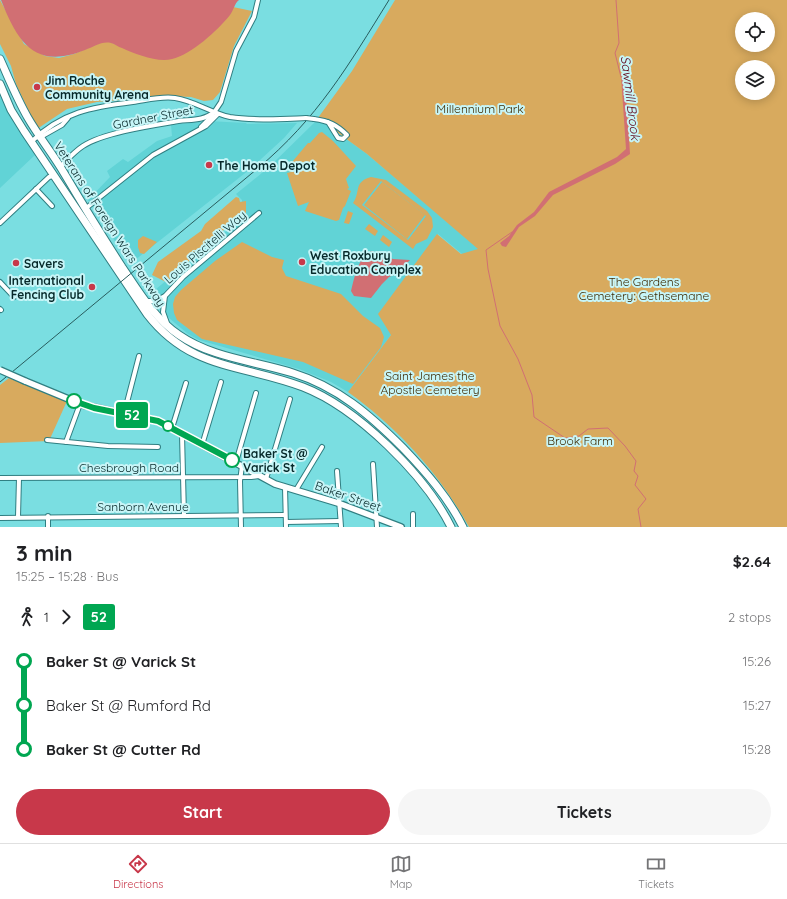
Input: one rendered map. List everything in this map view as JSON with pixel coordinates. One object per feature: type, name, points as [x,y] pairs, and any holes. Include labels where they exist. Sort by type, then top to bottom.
[{"type":"highway","name":"Veterans of Foreign Wars Parkway","points":[[0,59],[19,102],[85,208],[157,317],[172,330],[205,350],[297,374],[340,394],[365,412],[428,475],[447,499],[463,527]]},
{"type":"highway","name":"Veterans of Foreign Wars Parkway","points":[[0,84],[13,113],[53,176],[92,230],[147,314],[166,335],[185,349],[206,360],[293,384],[320,395],[360,421],[423,484],[451,527]]},
{"type":"highway","points":[[265,376],[268,366]]},
{"type":"street","points":[[85,208],[154,155],[201,128],[216,113],[221,102],[236,51],[254,18],[258,0]]},
{"type":"street","points":[[31,142],[59,120],[94,107],[158,98],[174,98],[191,102],[216,113],[231,117],[257,119],[314,119],[334,123],[347,135],[343,139],[338,138],[328,122]]},
{"type":"street","name":"Gardner Street","points":[[60,167],[82,146],[107,136],[174,122],[207,118],[216,113]]},
{"type":"street","points":[[0,223],[49,177],[53,176]]},
{"type":"street","points":[[36,189],[52,206]]},
{"type":"street","name":"Louis Piscitelli Way","points":[[145,301],[155,301],[165,296],[183,277],[259,213]]},
{"type":"street","points":[[0,282],[14,297]]},
{"type":"street","name":"Louis Piscitelli Way","points":[[165,296],[163,312],[172,330]]},
{"type":"street","points":[[124,414],[139,356]]},
{"type":"street","name":"Baker Street","points":[[0,370],[80,404],[158,421],[236,462],[259,476],[285,487],[338,503],[401,527]]},
{"type":"street","points":[[202,445],[221,382]]},
{"type":"street","points":[[172,428],[186,383]]},
{"type":"street","points":[[236,462],[256,393]]},
{"type":"street","points":[[266,479],[290,399]]},
{"type":"street","points":[[66,442],[80,404]]},
{"type":"street","points":[[182,434],[184,516]]},
{"type":"street","points":[[47,440],[108,446],[158,447]]},
{"type":"street","points":[[296,490],[322,447]]},
{"type":"street","points":[[373,464],[377,527]]},
{"type":"street","points":[[241,527],[242,466]]},
{"type":"street","points":[[337,471],[338,503],[341,527]]},
{"type":"street","name":"Chesbrough Road","points":[[0,478],[259,476]]},
{"type":"street","points":[[18,517],[19,478]]},
{"type":"street","points":[[285,487],[286,525],[340,521]]},
{"type":"street","points":[[413,514],[413,527]]},
{"type":"street","points":[[48,516],[48,527]]},
{"type":"street","name":"Sanborn Avenue","points":[[0,518],[48,516],[285,516]]},
{"type":"shaded area","points":[[1,0],[239,0],[225,21],[204,41],[179,57],[160,60],[133,53],[112,43],[101,44],[68,55],[53,57],[41,54],[31,49],[22,40],[14,29]]},
{"type":"shaded area","points":[[621,76],[625,78],[630,154],[615,164],[553,195],[535,216],[519,227],[506,247],[502,246],[500,243],[509,236],[517,225],[534,212],[549,192],[617,157],[626,149]]},
{"type":"shaded area","points":[[0,94],[6,109],[35,155],[0,188]]},
{"type":"shaded area","points":[[208,121],[247,124],[297,123],[284,138],[249,170],[130,264],[88,200],[110,177],[107,171],[123,159],[128,162],[157,141],[172,136],[171,125]]},
{"type":"shaded area","name":"West Roxbury Education Complex","points":[[315,122],[323,122],[367,154],[485,254],[480,269],[438,234],[391,335],[348,392],[331,382],[299,369],[199,340],[188,334],[169,318],[150,294],[242,218],[242,200],[236,194],[268,168]]},
{"type":"shaded area","points":[[372,251],[393,259],[410,260],[396,274],[389,277],[371,298],[354,296],[351,291],[357,268],[363,258]]},
{"type":"green space","points":[[0,0],[24,44],[45,56],[59,58],[74,54],[102,42],[110,42],[129,50],[233,7],[252,11],[234,46],[220,92],[213,100],[204,101],[191,97],[165,96],[97,102],[67,109],[37,129],[16,84],[11,66],[0,44]]},
{"type":"green space","points":[[395,0],[787,0],[787,527],[469,527],[445,488],[416,453],[384,420],[348,392],[391,335],[378,314],[437,234],[461,254],[478,249],[367,154],[323,122],[315,122],[352,71]]},
{"type":"green space","points":[[322,132],[333,141],[356,166],[346,179],[349,188],[347,189],[351,191],[339,220],[336,221],[305,211],[309,202],[298,206],[287,173],[291,172],[287,168],[308,143],[310,143],[319,133]]},
{"type":"green space","points":[[371,177],[386,180],[427,211],[432,218],[433,227],[427,239],[416,244],[413,249],[353,203],[358,188],[365,179]],"holes":[[[381,181],[426,216],[408,240],[362,205]]]},
{"type":"green space","points":[[382,182],[425,215],[407,239],[364,205]]},
{"type":"green space","points":[[236,197],[239,198],[240,202],[246,201],[246,215],[221,232],[166,282],[152,275],[158,262],[201,231],[205,224]]},
{"type":"green space","points":[[348,211],[353,213],[349,224],[344,223]]},
{"type":"green space","points":[[369,224],[378,231],[375,236],[365,229]]},
{"type":"green space","points":[[383,235],[392,242],[389,247],[380,240]]},
{"type":"green space","points":[[143,236],[157,242],[144,254],[140,253],[138,247],[138,240]]},
{"type":"green space","points":[[242,242],[272,257],[284,260],[282,268],[286,276],[341,294],[363,316],[380,328],[384,337],[381,347],[353,384],[303,362],[202,339],[177,320],[174,313],[173,304],[175,297],[215,261]]},
{"type":"green space","points":[[9,378],[67,401],[49,441],[0,443],[0,385]]},
{"type":"waterway","name":"Sawmill Brook","points":[[616,0],[619,43],[615,53],[621,77]]},
{"type":"waterway","name":"Sawmill Brook","points":[[512,232],[486,250],[488,269],[500,326],[518,359],[532,395],[534,417],[565,438],[579,436],[588,429],[608,428],[625,446],[636,461],[634,471],[638,476],[635,485],[646,499],[638,509],[641,527]]},
{"type":"railway","points":[[0,382],[279,150],[315,111],[360,47],[389,0]]},
{"type":"bus line","name":"52","points":[[74,401],[94,408],[158,421],[232,460]]},
{"type":"place","name":"Jim Roche Community Arena","points":[[37,87]]},
{"type":"place","name":"The Home Depot","points":[[209,165]]},
{"type":"place","name":"West Roxbury Education Complex","points":[[302,262]]},
{"type":"place","name":"Savers","points":[[16,263]]},
{"type":"place","name":"International Fencing Club","points":[[92,287]]},
{"type":"place","name":"Baker St @ Varick St","points":[[232,460]]},
{"type":"park label","name":"Millennium Park","points":[[480,108]]},
{"type":"park label","name":"The Gardens Cemetery: Gethsemane","points":[[644,288]]},
{"type":"park label","name":"Saint James the Apostle Cemetery","points":[[430,382]]},
{"type":"park label","name":"Brook Farm","points":[[580,440]]}]
